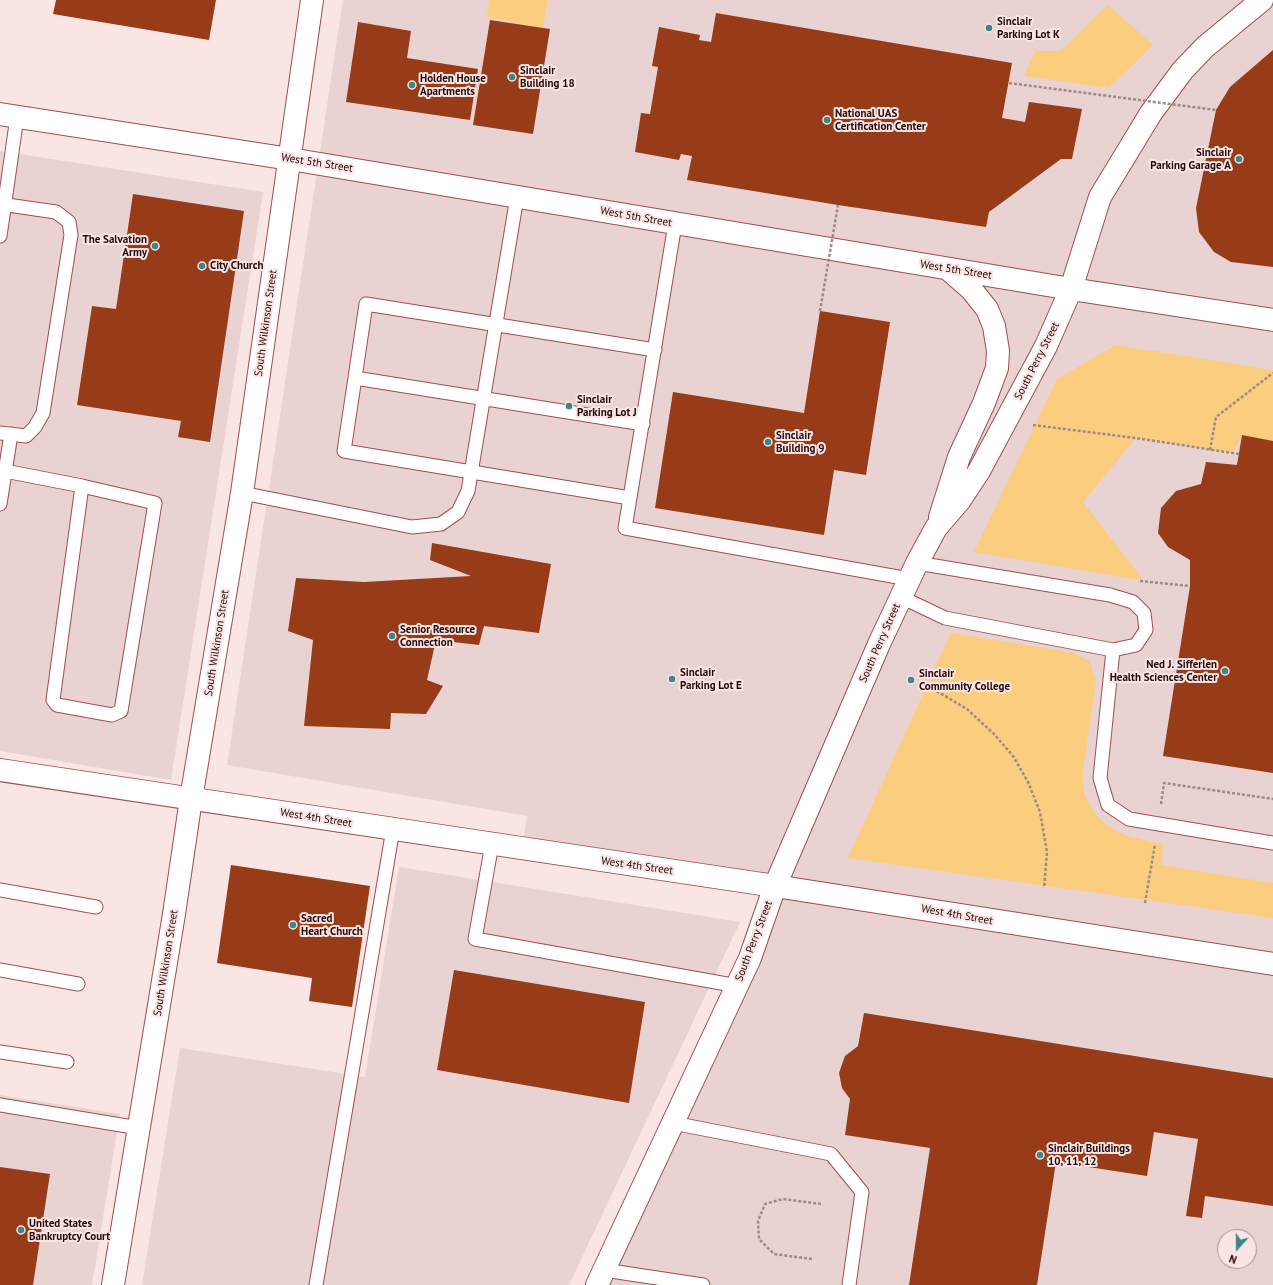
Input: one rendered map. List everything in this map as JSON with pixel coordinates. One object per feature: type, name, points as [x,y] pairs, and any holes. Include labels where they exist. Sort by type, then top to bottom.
[{"type":"main road","name":"South Wilkinson Street","points":[[113,1285],[242,492],[312,0]]},
{"type":"main road","name":"South Perry Street","points":[[601,1277],[738,986],[750,958],[775,886],[872,659],[909,580],[936,528],[960,500],[979,471],[1046,346],[1071,289],[1100,197],[1151,113],[1183,70],[1205,47],[1262,0]]},
{"type":"main road","name":"West 5th Street","points":[[9,115],[290,159],[1071,289],[1273,320]]},
{"type":"main road","points":[[936,528],[959,457],[984,403],[997,368],[998,351],[994,326],[987,309],[971,289],[948,269]]},
{"type":"main road","name":"West 4th Street","points":[[0,770],[775,886],[1273,964]]},
{"type":"lane","points":[[0,236],[9,115]]},
{"type":"lane","points":[[242,492],[412,527],[441,524],[458,512],[468,491],[472,472],[517,197]]},
{"type":"lane","points":[[0,504],[5,470],[5,433],[26,436],[35,426],[43,413],[72,235],[69,222],[56,212],[2,204]]},
{"type":"lane","points":[[676,224],[625,528],[909,580],[1110,595],[1133,602],[1144,613],[1146,630],[1136,646],[1113,650],[945,618],[909,580]]},
{"type":"lane","points":[[630,498],[344,451],[366,304],[655,350]]},
{"type":"lane","points":[[355,378],[642,424]]},
{"type":"lane","points":[[5,470],[82,486],[155,503],[121,711],[112,715],[57,706],[53,700],[82,486]]},
{"type":"lane","points":[[1113,650],[1100,778],[1108,805],[1129,819],[1273,843]]},
{"type":"lane","points":[[316,1285],[393,829]]},
{"type":"lane","points":[[492,844],[475,939],[738,986]]},
{"type":"lane","points":[[0,890],[96,907]]},
{"type":"lane","points":[[0,970],[78,984]]},
{"type":"lane","points":[[0,1052],[67,1062]]},
{"type":"lane","points":[[0,1105],[139,1128]]},
{"type":"lane","points":[[673,1123],[831,1154],[862,1192],[849,1285]]},
{"type":"lane","points":[[601,1277],[703,1285]]},
{"type":"path","points":[[1008,84],[1216,110]]},
{"type":"path","points":[[820,311],[838,205]]},
{"type":"path","points":[[1210,450],[1216,417],[1273,373]]},
{"type":"path","points":[[1030,424],[1136,438],[1239,454]]},
{"type":"path","points":[[928,686],[967,709],[995,735],[1013,756],[1028,782],[1040,812],[1047,852],[1044,888]]},
{"type":"path","points":[[812,1259],[774,1254],[759,1239],[758,1220],[765,1204],[783,1199],[821,1204]]},
{"type":"shaded area","name":"Sinclair Community College","points":[[343,0],[1273,0],[1273,1285],[597,1285],[775,886],[522,849],[527,816],[227,765]]},
{"type":"shaded area","points":[[489,0],[548,0],[543,28],[487,17]]},
{"type":"shaded area","points":[[1108,5],[1153,45],[1109,88],[1024,76],[1035,51],[1061,51]]},
{"type":"shaded area","points":[[0,151],[263,192],[171,780],[0,751]]},
{"type":"shaded area","points":[[1116,345],[1273,370],[1273,441],[1242,436],[1232,453],[1136,438],[1083,502],[1144,581],[974,552],[1057,379]]},
{"type":"shaded area","points":[[951,633],[1074,653],[1090,662],[1096,682],[1083,772],[1084,794],[1094,813],[1107,826],[1127,836],[1163,844],[1162,865],[1273,883],[1273,918],[848,858]]},
{"type":"shaded area","points":[[399,867],[740,922],[569,1285],[142,1285],[180,1048],[365,1077]]},
{"type":"shaded area","points":[[0,1095],[120,1114],[92,1285],[0,1285]]},
{"type":"building","points":[[56,0],[216,0],[209,40],[53,14]]},
{"type":"building","name":"National UAS Certification Center","points":[[716,13],[1012,63],[1002,118],[1025,122],[1029,102],[1082,109],[1072,159],[1061,159],[989,212],[986,227],[838,205],[687,180],[692,156],[681,154],[679,160],[635,152],[641,113],[650,114],[658,67],[652,66],[659,27],[700,35],[699,40],[711,42]]},
{"type":"building","name":"Sinclair Building 18","points":[[490,20],[550,29],[533,134],[473,125]]},
{"type":"building","name":"Holden House Apartments","points":[[358,22],[411,31],[407,58],[478,69],[470,120],[346,102]]},
{"type":"building","name":"Sinclair Parking Garage A","points":[[1273,50],[1273,267],[1231,262],[1214,252],[1199,232],[1196,208],[1216,110],[1230,87]]},
{"type":"building","points":[[133,194],[244,211],[210,442],[178,437],[181,421],[77,405],[92,306],[116,309]]},
{"type":"building","name":"Sinclair Building 9","points":[[820,311],[890,322],[866,475],[834,470],[824,535],[655,508],[673,392],[804,413]]},
{"type":"building","name":"Ned J. Sifferlen Health Sciences Center","points":[[1242,435],[1273,441],[1273,773],[1163,756],[1190,586],[1190,560],[1168,547],[1158,533],[1161,508],[1176,491],[1201,484],[1206,462],[1237,465]]},
{"type":"building","name":"Senior Resource Connection","points":[[432,543],[551,564],[539,633],[484,626],[479,645],[436,640],[427,680],[443,686],[426,714],[391,713],[390,729],[304,726],[313,640],[288,631],[296,578],[364,582],[471,576],[430,560]]},
{"type":"building","name":"Sacred Heart Church","points":[[231,865],[370,886],[352,1007],[309,1001],[312,978],[217,963]]},
{"type":"building","points":[[454,970],[645,1002],[629,1103],[437,1070]]},
{"type":"building","name":"Sinclair Buildings 10, 11, 12","points":[[864,1013],[1273,1078],[1273,1206],[1205,1196],[1202,1218],[1186,1216],[1198,1139],[1154,1132],[1147,1176],[1056,1162],[1037,1285],[909,1285],[930,1148],[845,1135],[850,1099],[842,1088],[839,1073],[845,1056],[858,1046]]},
{"type":"building","name":"United States Bankruptcy Court","points":[[0,1167],[50,1174],[33,1285],[0,1285]]},
{"type":"place","name":"Sinclair Parking Lot K","points":[[989,28]]},
{"type":"place","name":"Sinclair Building 18","points":[[512,77]]},
{"type":"place","name":"Holden House Apartments","points":[[412,85]]},
{"type":"place","name":"National UAS Certification Center","points":[[827,120]]},
{"type":"place","name":"Sinclair Parking Garage A","points":[[1239,159]]},
{"type":"place","name":"The Salvation Army","points":[[155,246]]},
{"type":"place","name":"City Church","points":[[202,266]]},
{"type":"place","name":"Sinclair Parking Lot J","points":[[569,406]]},
{"type":"place","name":"Sinclair Building 9","points":[[768,442]]},
{"type":"place","name":"Senior Resource Connection","points":[[392,636]]},
{"type":"place","name":"Ned J. Sifferlen Health Sciences Center","points":[[1225,671]]},
{"type":"place","name":"Sinclair Parking Lot E","points":[[672,679]]},
{"type":"place","name":"Sinclair Community College","points":[[911,680]]},
{"type":"place","name":"Sacred Heart Church","points":[[293,925]]},
{"type":"place","name":"Sinclair Buildings 10, 11, 12","points":[[1040,1155]]},
{"type":"place","name":"United States Bankruptcy Court","points":[[21,1230]]}]
